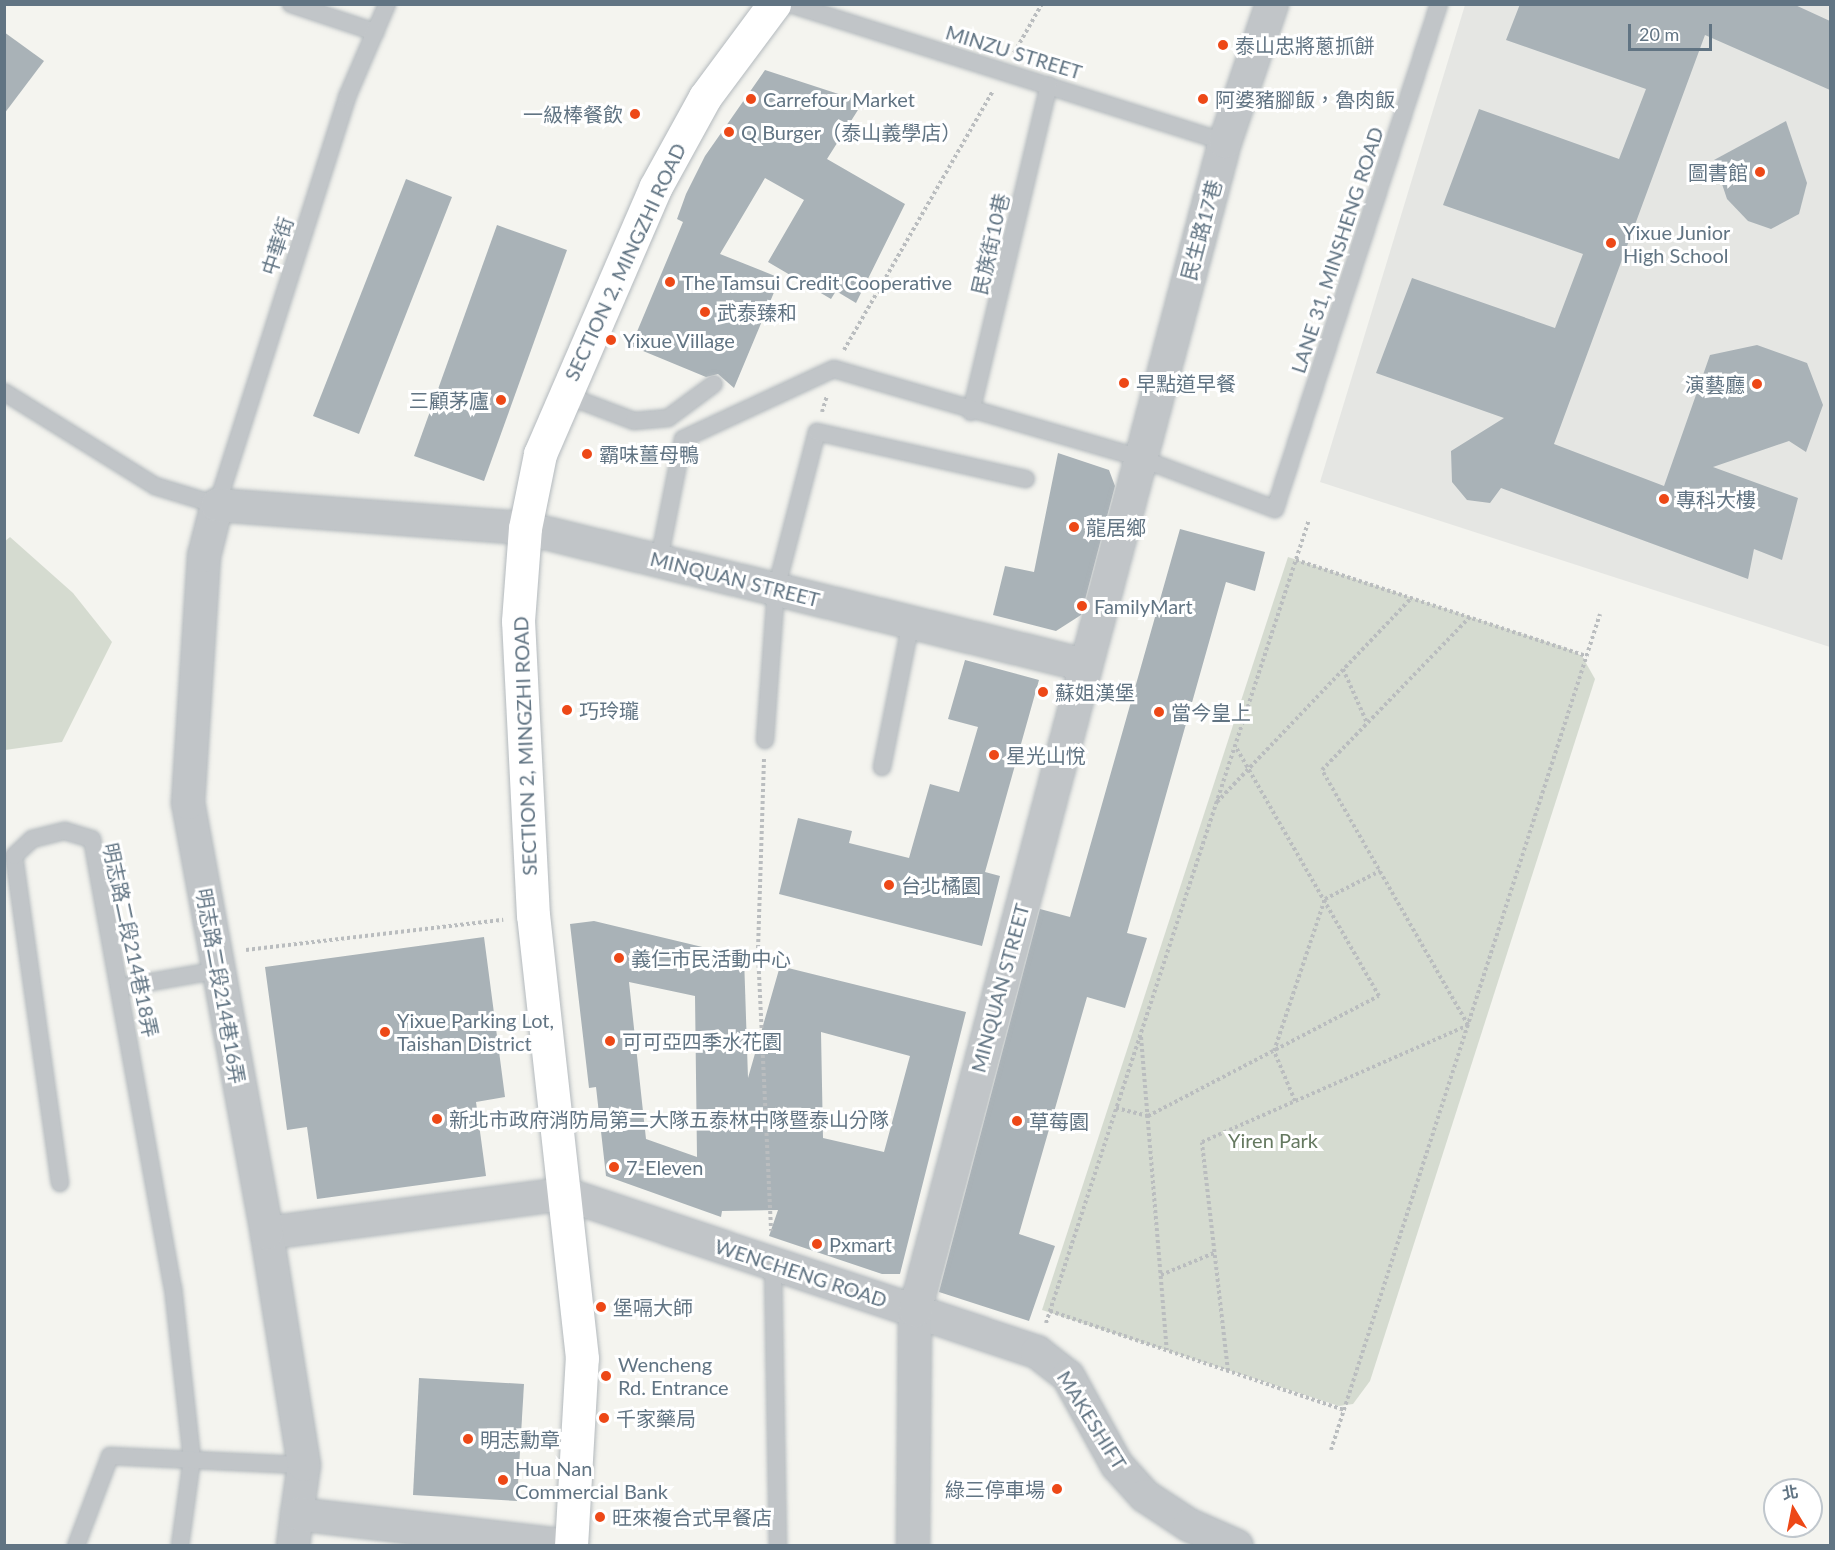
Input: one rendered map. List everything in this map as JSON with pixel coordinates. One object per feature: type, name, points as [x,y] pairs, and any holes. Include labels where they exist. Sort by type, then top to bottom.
[{"type":"main road","name":"SECTION 2, MINGZHI ROAD","points":[[570,1545],[582,1358],[566,1194],[533,916],[518,621],[525,528],[540,454],[563,394],[655,188],[699,107],[774,4]]},
{"type":"street","name":"民生路17巷","points":[[1140,458],[1225,142],[1272,4]]},
{"type":"street","name":"MINQUAN STREET","points":[[913,1545],[915,1311],[1140,458]]},
{"type":"street","name":"MINQUAN STREET","points":[[217,505],[525,528],[1085,665]]},
{"type":"street","name":"明志路二段214巷16弄","points":[[217,505],[204,556],[188,803],[267,1233],[304,1465],[292,1545]]},
{"type":"street","name":"WENCHENG ROAD","points":[[566,1194],[1037,1352]]},
{"type":"street","points":[[267,1233],[566,1194]]},
{"type":"street","name":"MAKESHIFT","points":[[1037,1352],[1068,1376],[1117,1465],[1145,1496],[1189,1524],[1238,1545]]},
{"type":"street","points":[[297,1514],[570,1545]]},
{"type":"lane","points":[[291,4],[375,32]]},
{"type":"lane","name":"中華街","points":[[217,505],[347,96],[387,4]]},
{"type":"lane","name":"MINZU STREET","points":[[790,4],[1225,142]]},
{"type":"lane","name":"LANE 31, MINSHENG ROAD","points":[[1140,458],[1275,509],[1439,4]]},
{"type":"lane","name":"民族街10巷","points":[[971,412],[1049,85]]},
{"type":"lane","points":[[659,560],[683,439],[834,369],[971,412],[1140,458]]},
{"type":"lane","points":[[563,394],[634,421],[668,418],[714,384]]},
{"type":"lane","points":[[4,392],[155,486],[217,505]]},
{"type":"lane","points":[[765,740],[776,589],[817,432],[1026,479]]},
{"type":"lane","points":[[882,767],[911,621]]},
{"type":"lane","name":"明志路二段214巷18弄","points":[[60,1183],[14,856],[32,839],[65,831],[92,839],[122,987],[173,1287],[192,1459],[180,1545]]},
{"type":"lane","points":[[122,987],[217,962]]},
{"type":"lane","points":[[773,1264],[778,1545]]},
{"type":"lane","points":[[76,1545],[110,1456],[304,1465]]},
{"type":"path","points":[[817,432],[834,369],[1042,4]]},
{"type":"path","points":[[1037,1352],[1309,520]]},
{"type":"path","points":[[1296,560],[1587,656]]},
{"type":"path","points":[[1216,803],[1411,598]]},
{"type":"path","points":[[1331,1450],[1600,614]]},
{"type":"path","points":[[1468,1025],[1322,770],[1470,617]]},
{"type":"path","points":[[1343,669],[1367,723]]},
{"type":"path","points":[[765,740],[758,953],[773,1264]]},
{"type":"path","points":[[1116,1108],[1148,1116],[1379,996],[1235,745]]},
{"type":"path","points":[[1294,1101],[1274,1051],[1324,899],[1380,871]]},
{"type":"path","points":[[217,962],[533,916]]},
{"type":"path","points":[[1228,1371],[1202,1142],[1468,1025]]},
{"type":"path","points":[[1141,1033],[1167,1350]]},
{"type":"path","points":[[1161,1275],[1214,1253]]},
{"type":"path","points":[[1050,1311],[1344,1410]]},
{"type":"shaded area","name":"Yixue Junior High School","points":[[1465,5],[1830,5],[1830,647],[1320,482]]},
{"type":"green space","points":[[10,537],[73,593],[112,642],[62,742],[5,750],[4,542]]},
{"type":"green space","name":"Yiren Park","points":[[1288,557],[1568,649],[1582,656],[1595,679],[1370,1381],[1353,1404],[1339,1406],[1042,1310]]},
{"type":"building","points":[[1520,4],[1793,4],[1830,21],[1830,90],[1705,35],[1554,444],[1664,486],[1710,355],[1757,345],[1807,363],[1823,405],[1806,452],[1789,441],[1713,467],[1798,498],[1782,560],[1754,549],[1748,579],[1501,488],[1490,503],[1467,500],[1452,482],[1451,451],[1504,418],[1376,373],[1412,278],[1555,328],[1583,254],[1443,205],[1479,109],[1619,159],[1646,89],[1506,40]]},
{"type":"building","points":[[4,32],[44,61],[4,114]]},
{"type":"building","points":[[765,70],[863,102],[827,159],[905,204],[856,303],[836,291],[831,299],[768,262],[804,200],[765,178],[720,254],[780,278],[734,388],[718,374],[706,377],[631,346],[683,222],[677,219],[686,194],[705,156]]},
{"type":"building","name":"圖書館","points":[[1786,121],[1807,183],[1799,214],[1771,229],[1748,221],[1727,199],[1714,160]]},
{"type":"building","points":[[406,179],[452,197],[359,434],[313,416]]},
{"type":"building","points":[[497,225],[567,250],[484,481],[414,456]]},
{"type":"building","name":"龍居鄉","points":[[1058,453],[1109,470],[1115,486],[1081,615],[1056,631],[993,615],[1005,566],[1034,572]]},
{"type":"building","points":[[1180,529],[1265,552],[1255,591],[1226,582],[1127,933],[1147,938],[1125,1008],[1087,997],[1019,1234],[1055,1246],[1029,1321],[939,1292],[1040,909],[1070,917]]},
{"type":"building","points":[[965,660],[1039,680],[985,872],[1000,876],[982,946],[779,894],[798,818],[852,831],[849,843],[909,858],[930,784],[959,792],[978,727],[948,719]]},
{"type":"building","points":[[594,921],[744,957],[748,1078],[780,966],[966,1012],[900,1274],[882,1274],[769,1236],[778,1210],[722,1211],[721,1217],[606,1176],[596,1087],[589,1088],[570,924]],"holes":[[[629,982],[695,996],[697,1157],[646,1139]],[[821,1032],[910,1056],[884,1152],[823,1138]]]},
{"type":"building","name":"Yixue Parking Lot, Taishan District","points":[[484,937],[505,1097],[476,1102],[486,1176],[317,1199],[307,1127],[287,1130],[265,967]]},
{"type":"building","name":"明志勳章","points":[[419,1378],[524,1384],[517,1501],[413,1495]]},
{"type":"place","name":"泰山忠將蔥抓餅","points":[[1223,45]]},
{"type":"place","name":"Carrefour Market","points":[[751,99]]},
{"type":"place","name":"阿婆豬腳飯，魯肉飯","points":[[1203,99]]},
{"type":"place","name":"一級棒餐飲","points":[[635,114]]},
{"type":"place","name":"Q Burger（泰山義學店）","points":[[729,132]]},
{"type":"place","name":"圖書館","points":[[1760,172]]},
{"type":"place","name":"Yixue Junior High School","points":[[1611,243]]},
{"type":"place","name":"The Tamsui Credit Cooperative","points":[[670,282]]},
{"type":"place","name":"武泰臻和","points":[[705,312]]},
{"type":"place","name":"Yixue Village","points":[[611,340]]},
{"type":"place","name":"早點道早餐","points":[[1124,383]]},
{"type":"place","name":"演藝廳","points":[[1757,384]]},
{"type":"place","name":"三顧茅廬","points":[[501,400]]},
{"type":"place","name":"霸味薑母鴨","points":[[587,454]]},
{"type":"place","name":"專科大樓","points":[[1664,499]]},
{"type":"place","name":"龍居鄉","points":[[1074,527]]},
{"type":"place","name":"FamilyMart","points":[[1082,606]]},
{"type":"place","name":"蘇姐漢堡","points":[[1043,692]]},
{"type":"place","name":"巧玲瓏","points":[[567,710]]},
{"type":"place","name":"當今皇上","points":[[1159,712]]},
{"type":"place","name":"星光山悅","points":[[994,755]]},
{"type":"place","name":"台北橘園","points":[[889,885]]},
{"type":"place","name":"義仁市民活動中心","points":[[619,958]]},
{"type":"place","name":"Yixue Parking Lot, Taishan District","points":[[385,1032]]},
{"type":"place","name":"可可亞四季水花園","points":[[610,1041]]},
{"type":"place","name":"新北市政府消防局第二大隊五泰林中隊暨泰山分隊","points":[[437,1119]]},
{"type":"place","name":"草莓園","points":[[1017,1121]]},
{"type":"place","name":"7-Eleven","points":[[614,1167]]},
{"type":"place","name":"Pxmart","points":[[817,1244]]},
{"type":"place","name":"堡嗝大師","points":[[601,1307]]},
{"type":"place","name":"Wencheng Rd. Entrance","points":[[606,1376]]},
{"type":"place","name":"千家藥局","points":[[604,1418]]},
{"type":"place","name":"明志勳章","points":[[468,1439]]},
{"type":"place","name":"Hua Nan Commercial Bank","points":[[503,1480]]},
{"type":"place","name":"綠三停車場","points":[[1057,1489]]},
{"type":"place","name":"旺來複合式早餐店","points":[[600,1517]]}]
